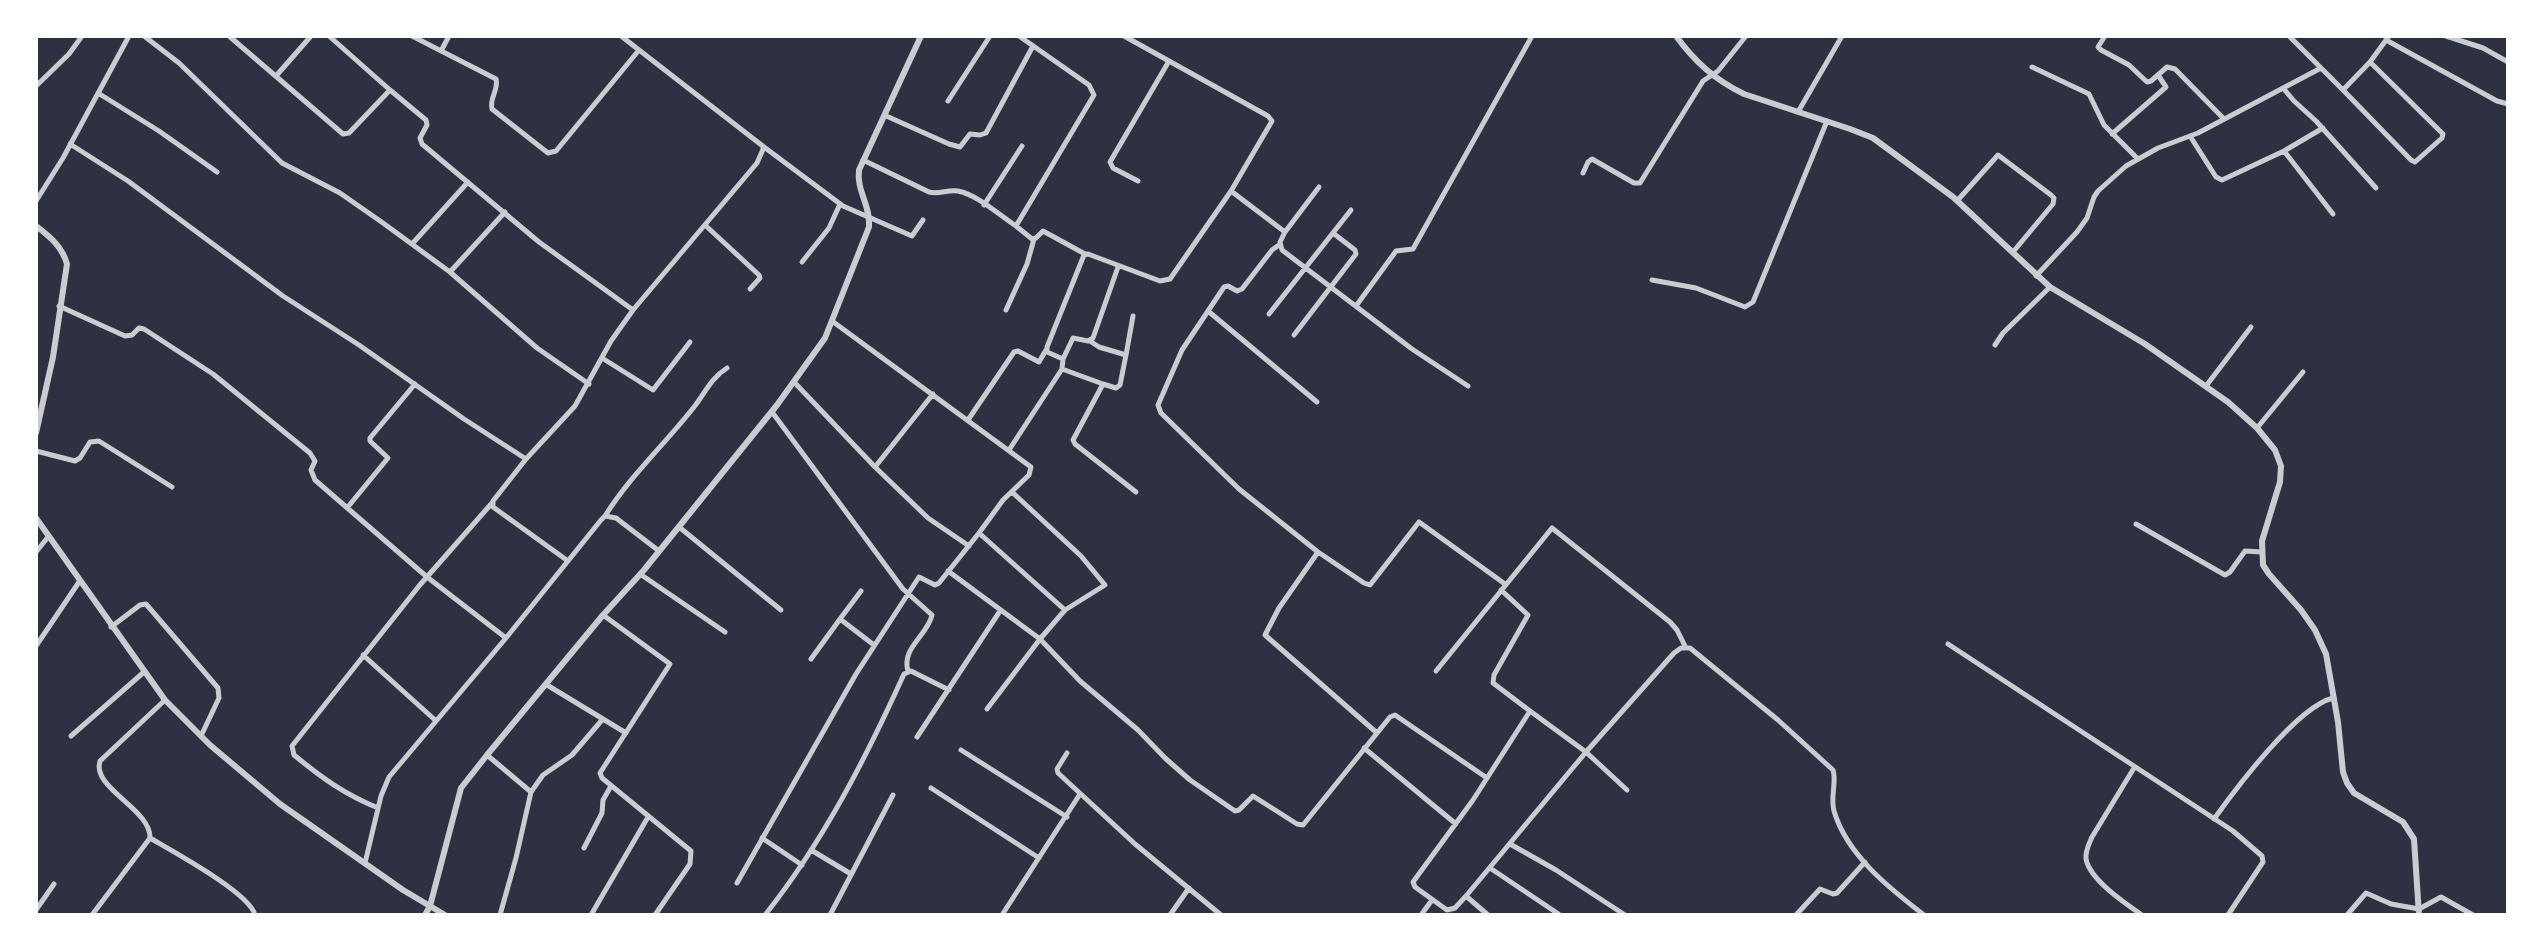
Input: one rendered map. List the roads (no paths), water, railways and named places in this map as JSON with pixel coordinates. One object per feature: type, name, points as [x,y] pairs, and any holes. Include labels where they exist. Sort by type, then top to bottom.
[{"type":"street","points":[[36,86],[69,54],[82,36]]},
{"type":"street","points":[[36,201],[129,36]]},
{"type":"street","points":[[144,36],[178,63],[282,163],[340,193],[412,244],[450,272],[537,348],[589,384]]},
{"type":"street","points":[[229,36],[343,134],[349,134],[390,90]]},
{"type":"street","points":[[276,76],[311,36]]},
{"type":"street","points":[[328,36],[426,120],[427,125],[420,138],[422,144],[540,242],[633,310]]},
{"type":"street","points":[[412,36],[496,79],[497,86],[491,104],[492,109],[543,150],[552,153],[639,50]]},
{"type":"street","points":[[441,51],[449,36]]},
{"type":"street","points":[[621,36],[841,205],[912,236],[922,220]]},
{"type":"street","points":[[425,915],[430,906],[462,788],[487,754],[640,574],[772,412],[825,338],[866,236],[867,216],[858,180],[863,160],[921,36]]},
{"type":"street","points":[[948,101],[990,36]]},
{"type":"street","points":[[1016,226],[1094,95],[1089,85],[1019,36]]},
{"type":"street","points":[[1006,310],[1027,264],[1034,239],[1042,231],[1085,254],[1118,267],[1160,281],[1170,279],[1231,191],[1271,123],[1271,118],[1124,36]]},
{"type":"street","points":[[1356,306],[1396,251],[1413,249],[1532,36]]},
{"type":"street","points":[[1676,36],[1694,61],[1710,75],[1744,94],[1873,138],[1957,201],[2050,287],[2145,344],[2206,386],[2257,428],[2275,450],[2281,466],[2280,482],[2262,541],[2263,565],[2301,610],[2326,654],[2343,772],[2347,783],[2354,793],[2403,822],[2414,839],[2419,912]]},
{"type":"street","points":[[1583,172],[1592,159],[1634,183],[1640,183],[1703,81],[1718,71],[1746,36]]},
{"type":"street","points":[[1798,112],[1842,36]]},
{"type":"street","points":[[2105,36],[2098,47],[2129,65],[2146,82],[2151,81],[2167,67],[2175,69],[2224,119]]},
{"type":"street","points":[[2289,36],[2413,161],[2417,160],[2442,138],[2443,134],[2370,62]]},
{"type":"street","points":[[2446,36],[2483,48],[2508,62]]},
{"type":"street","points":[[2343,90],[2370,62],[2387,38],[2508,104]]},
{"type":"street","points":[[884,115],[949,144],[963,146],[970,134],[986,133],[1033,46]]},
{"type":"street","points":[[1138,181],[1113,168],[1110,162],[1169,61]]},
{"type":"street","points":[[2032,67],[2089,94],[2097,114],[2112,134],[2138,159]]},
{"type":"street","points":[[2036,276],[2077,232],[2087,218],[2098,191],[2126,166],[2158,148],[2190,136],[2224,119],[2320,68]]},
{"type":"street","points":[[2112,134],[2166,87],[2158,75]]},
{"type":"street","points":[[2283,88],[2323,128],[2376,188]]},
{"type":"street","points":[[98,93],[159,131],[217,172]]},
{"type":"street","points":[[1652,280],[1696,288],[1745,307],[1753,303],[1827,121]]},
{"type":"street","points":[[2190,136],[2216,177],[2222,180],[2284,151],[2323,128]]},
{"type":"street","points":[[70,144],[128,182],[283,296],[526,459]]},
{"type":"street","points":[[984,205],[1022,146]]},
{"type":"street","points":[[378,808],[339,791],[294,755],[292,751],[294,741],[427,577],[492,503],[526,459],[575,406],[633,310],[757,163],[764,147]]},
{"type":"street","points":[[2284,151],[2333,214]]},
{"type":"street","points":[[1957,201],[1998,154],[2051,195],[2054,198],[2053,204],[2013,252]]},
{"type":"street","points":[[863,160],[929,192],[960,191],[1034,239]]},
{"type":"street","points":[[412,244],[468,182]]},
{"type":"street","points":[[1319,187],[1285,232],[1279,245],[1272,250],[1242,289],[1237,291],[1228,286],[1224,287],[1182,350],[1159,399],[1158,409],[1239,489],[1318,552],[1364,583],[1370,585],[1419,522],[1505,584]]},
{"type":"street","points":[[1231,191],[1285,232]]},
{"type":"street","points":[[802,262],[829,228],[841,205]]},
{"type":"street","points":[[1269,315],[1351,210]]},
{"type":"street","points":[[450,272],[505,212]]},
{"type":"street","points":[[705,225],[759,274],[760,278],[750,289]]},
{"type":"street","points":[[36,226],[57,243],[67,264],[53,357],[36,433]]},
{"type":"street","points":[[1294,335],[1356,252],[1333,233]]},
{"type":"street","points":[[1279,245],[1282,250],[1412,350],[1468,386]]},
{"type":"street","points":[[968,420],[1014,352],[1018,351],[1039,362],[1085,254]]},
{"type":"street","points":[[1090,341],[1118,267]]},
{"type":"street","points":[[1995,345],[2003,333],[2050,287]]},
{"type":"street","points":[[59,306],[122,335],[129,336],[139,328],[144,329],[188,356],[310,453],[315,461],[311,470],[313,477],[427,577],[506,638]]},
{"type":"street","points":[[1208,311],[1317,402]]},
{"type":"street","points":[[1062,369],[1116,388],[1120,385],[1133,316]]},
{"type":"street","points":[[737,883],[874,645],[907,593],[919,577],[937,584],[1031,472],[1027,464],[1009,450],[832,321]]},
{"type":"street","points":[[2206,386],[2251,327]]},
{"type":"street","points":[[1009,450],[1062,369],[1063,359],[1073,338],[1090,341],[1099,347],[1126,355]]},
{"type":"street","points":[[602,358],[653,390],[690,342]]},
{"type":"street","points":[[1046,350],[1063,359]]},
{"type":"street","points":[[365,863],[378,808],[389,777],[506,638],[605,516],[624,488],[694,407],[714,378],[727,368]]},
{"type":"street","points":[[2257,428],[2303,372]]},
{"type":"street","points":[[794,382],[875,467],[928,518],[969,546]]},
{"type":"street","points":[[347,508],[388,459],[370,441],[370,438],[415,384]]},
{"type":"street","points":[[1103,384],[1074,442],[1136,492]]},
{"type":"street","points":[[875,467],[933,394]]},
{"type":"street","points":[[772,412],[907,593],[932,615],[908,654],[906,662],[908,671]]},
{"type":"street","points":[[36,451],[75,461],[80,458],[90,442],[99,441],[172,487]]},
{"type":"street","points":[[987,709],[1065,610],[1105,585],[1080,556],[1012,492]]},
{"type":"street","points":[[492,503],[568,561]]},
{"type":"street","points":[[605,516],[616,518],[659,551]]},
{"type":"street","points":[[36,518],[111,627],[165,700],[201,736],[280,804],[446,915]]},
{"type":"street","points":[[2136,524],[2225,575],[2230,572],[2245,551],[2261,552]]},
{"type":"street","points":[[679,527],[781,610]]},
{"type":"street","points":[[1436,671],[1505,584],[1554,528],[1670,622],[1686,648]]},
{"type":"street","points":[[979,533],[1065,610]]},
{"type":"street","points":[[36,552],[48,537]]},
{"type":"street","points":[[1318,552],[1279,608],[1265,635],[1377,733]]},
{"type":"street","points":[[948,572],[1040,639],[1080,681],[1138,730],[1165,758],[1190,780],[1235,811],[1253,796],[1297,824],[1303,825],[1393,715],[1398,716],[1486,778]]},
{"type":"street","points":[[640,574],[725,632]]},
{"type":"street","points":[[36,646],[80,582]]},
{"type":"street","points":[[1501,590],[1528,615],[1494,675],[1493,683],[1586,752],[1627,790]]},
{"type":"street","points":[[811,659],[861,591]]},
{"type":"street","points":[[111,627],[140,605],[146,604],[218,688],[219,698],[201,736]]},
{"type":"street","points":[[917,737],[1000,611]]},
{"type":"street","points":[[603,615],[670,662],[600,773],[611,786],[691,851],[692,859],[655,915]]},
{"type":"street","points":[[840,619],[874,645]]},
{"type":"street","points":[[1948,644],[2214,819],[2262,856],[2263,862],[2228,915]]},
{"type":"street","points":[[1530,711],[1456,824],[1413,882],[1415,888],[1447,910],[1452,910],[1466,896],[1586,752],[1674,653],[1686,648],[1698,652],[1833,770],[1832,796],[1836,817],[1853,847],[1896,893],[1924,915]]},
{"type":"street","points":[[363,656],[435,720]]},
{"type":"street","points":[[908,671],[949,690]]},
{"type":"street","points":[[765,915],[811,850],[855,774],[904,674],[908,671]]},
{"type":"street","points":[[71,736],[144,672]]},
{"type":"street","points":[[547,685],[626,733]]},
{"type":"street","points":[[2214,819],[2246,776],[2304,713],[2322,701],[2333,698]]},
{"type":"street","points":[[92,915],[150,838],[150,830],[144,821],[117,794],[98,767],[100,761],[165,700]]},
{"type":"street","points":[[500,915],[531,792],[543,775],[572,755],[602,720]]},
{"type":"street","points":[[1364,748],[1456,824]]},
{"type":"street","points":[[961,750],[1067,817]]},
{"type":"street","points":[[1067,753],[1057,772],[1135,844],[1221,915]]},
{"type":"street","points":[[487,754],[531,792]]},
{"type":"street","points":[[2134,768],[2092,837],[2087,849],[2086,861],[2105,887],[2142,915]]},
{"type":"street","points":[[584,848],[602,813],[603,800],[611,786]]},
{"type":"street","points":[[931,788],[1039,858]]},
{"type":"street","points":[[1002,915],[1080,794]]},
{"type":"street","points":[[830,915],[893,795]]},
{"type":"street","points":[[591,915],[648,817]]},
{"type":"street","points":[[150,838],[237,892],[252,906],[255,915]]},
{"type":"street","points":[[762,838],[802,865]]},
{"type":"street","points":[[1510,844],[1556,870],[1625,915]]},
{"type":"street","points":[[811,850],[851,874]]},
{"type":"street","points":[[1796,915],[1820,889],[1833,894],[1837,893],[1865,862]]},
{"type":"street","points":[[1490,868],[1560,915]]},
{"type":"street","points":[[36,910],[54,884]]},
{"type":"street","points":[[1170,915],[1189,888]]},
{"type":"street","points":[[2347,915],[2366,893],[2391,904],[2419,912]]},
{"type":"street","points":[[1466,896],[1488,915]]},
{"type":"street","points":[[2419,912],[2438,897],[2473,915]]},
{"type":"street","points":[[1421,915],[1432,900]]}]
